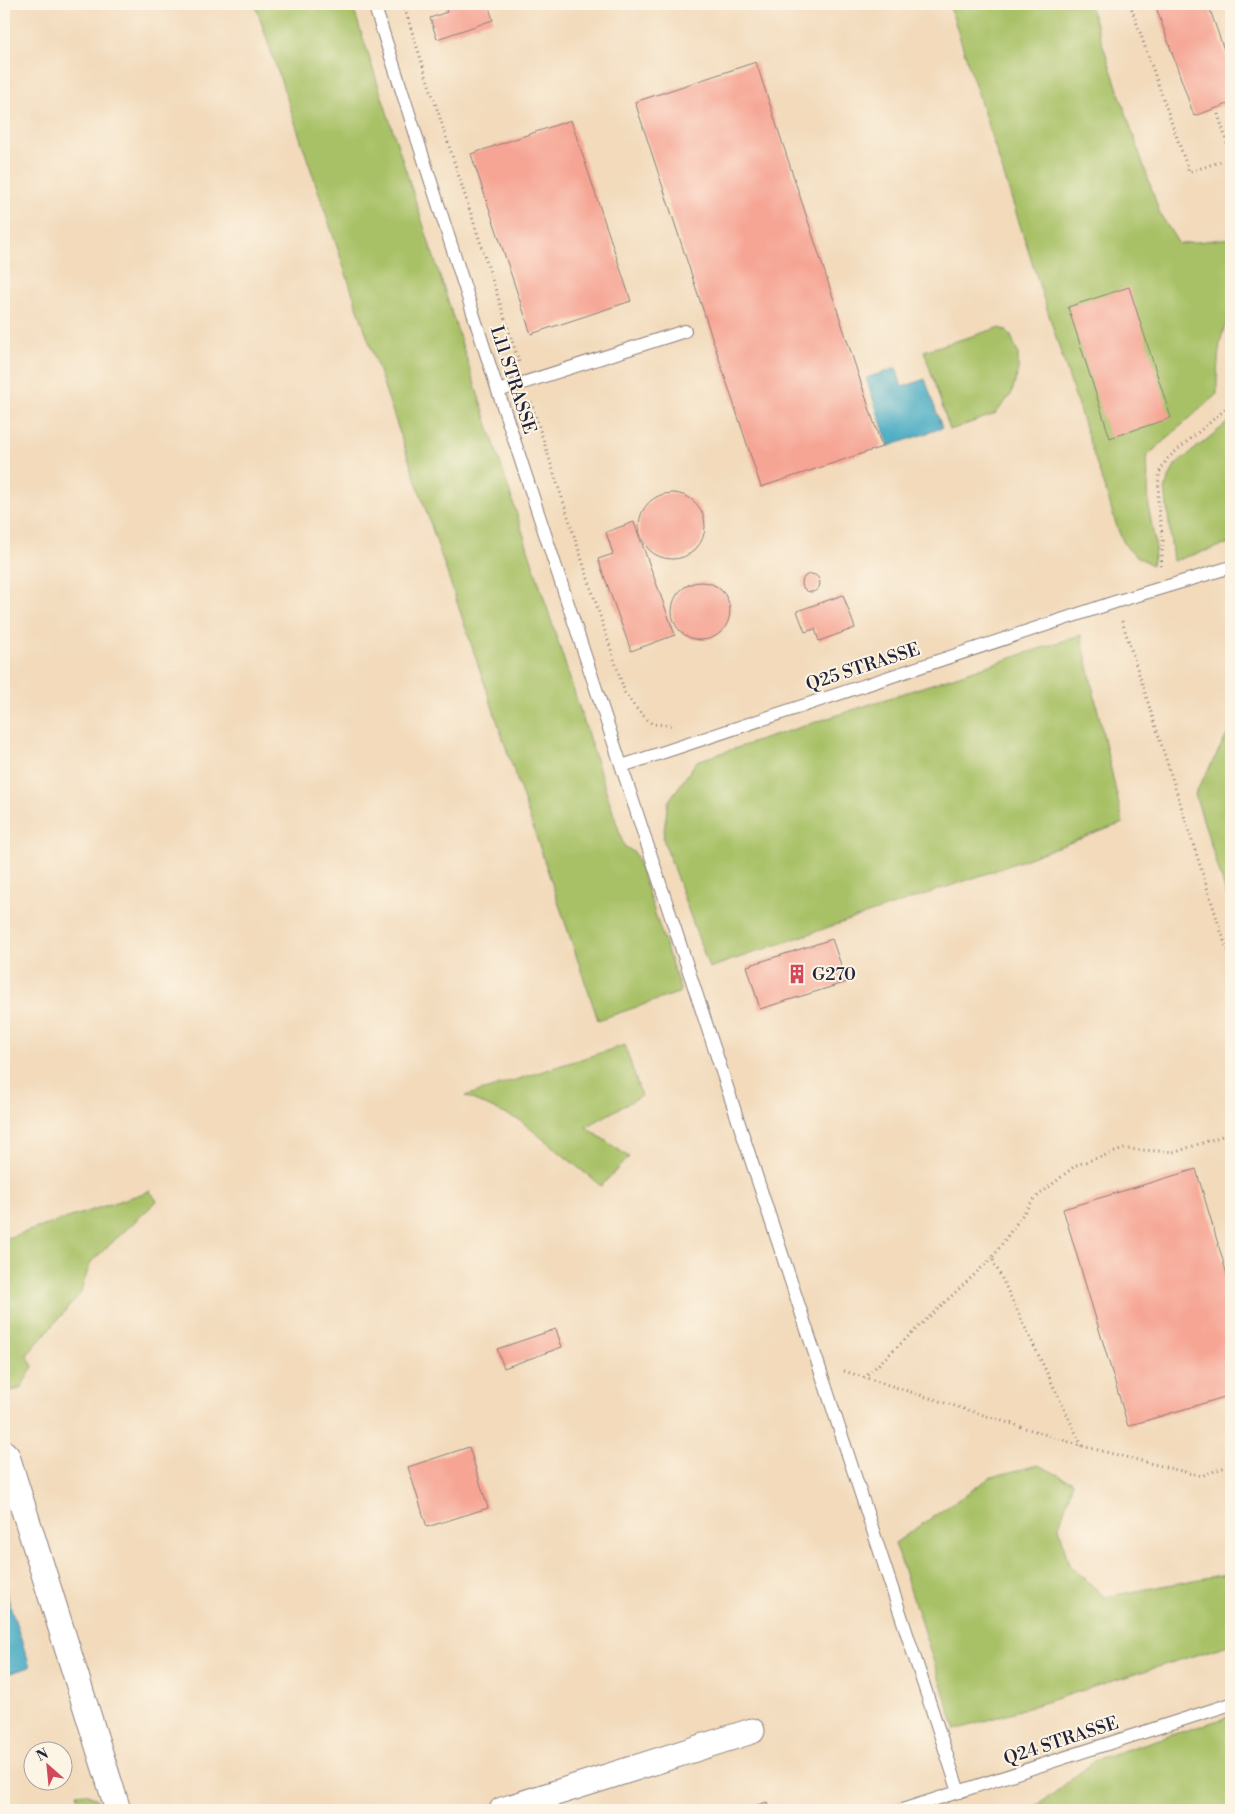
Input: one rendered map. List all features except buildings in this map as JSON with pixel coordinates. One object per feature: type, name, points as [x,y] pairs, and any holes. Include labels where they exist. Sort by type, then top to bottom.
[{"type":"street","points":[[4,1453],[7,1456],[118,1810]]},
{"type":"street","points":[[502,1810],[752,1731]]},
{"type":"lane","name":"L11 STRASSE","points":[[374,4],[498,391],[959,1792]]},
{"type":"lane","points":[[498,391],[685,331]]},
{"type":"lane","name":"Q25 STRASSE","points":[[622,766],[1115,602],[1231,567]]},
{"type":"lane","name":"Q24 STRASSE","points":[[902,1810],[1231,1704]]},
{"type":"path","points":[[403,4],[625,693],[634,706],[652,724],[677,726]]},
{"type":"path","points":[[1130,4],[1188,172],[1231,156],[1218,114]]},
{"type":"path","points":[[1160,588],[1163,541],[1158,506],[1159,473],[1167,459],[1229,406],[1231,398]]},
{"type":"path","points":[[1115,602],[1226,947],[1231,952]]},
{"type":"path","points":[[864,1378],[992,1258],[1033,1200],[1076,1165],[1124,1149],[1176,1152],[1231,1133]]},
{"type":"path","points":[[992,1258],[1082,1446]]},
{"type":"path","points":[[819,1364],[1082,1446],[1201,1476],[1231,1465]]},
{"type":"green space","points":[[255,4],[352,4],[624,846],[635,853],[681,992],[598,1020]]},
{"type":"green space","points":[[949,4],[1089,4],[1160,214],[1179,244],[1231,238],[1231,316],[1226,323],[1220,342],[1217,394],[1147,456],[1149,510],[1156,548],[1152,565],[1128,549],[1116,524]]},
{"type":"green space","points":[[998,328],[1006,330],[1011,336],[1018,353],[1018,372],[1011,395],[995,414],[950,430],[924,351]]},
{"type":"green space","points":[[1231,420],[1231,543],[1173,561],[1165,487],[1175,465]]},
{"type":"green space","points":[[1081,635],[1123,823],[991,872],[709,968],[663,839],[668,802],[697,761]]},
{"type":"green space","points":[[1231,728],[1231,909],[1195,794]]},
{"type":"green space","points":[[625,1045],[641,1096],[586,1127],[629,1157],[601,1186],[521,1121],[465,1096]]},
{"type":"green space","points":[[150,1191],[157,1201],[91,1262],[80,1294],[27,1355],[33,1367],[20,1389],[4,1392],[4,1239]]},
{"type":"green space","points":[[1038,1465],[1073,1482],[1059,1527],[1069,1565],[1105,1597],[1231,1573],[1231,1644],[956,1730],[895,1543],[991,1477]]},
{"type":"green space","points":[[1231,1717],[1231,1810],[1031,1810],[1097,1759]]},
{"type":"green space","points":[[85,1793],[97,1799],[104,1810],[82,1810],[77,1794]]},
{"type":"water","points":[[896,368],[902,387],[925,379],[942,428],[889,446],[866,378]]},
{"type":"water","points":[[4,1586],[30,1667],[4,1675]]},
{"type":"place","name":"G270","points":[[797,974]]}]
